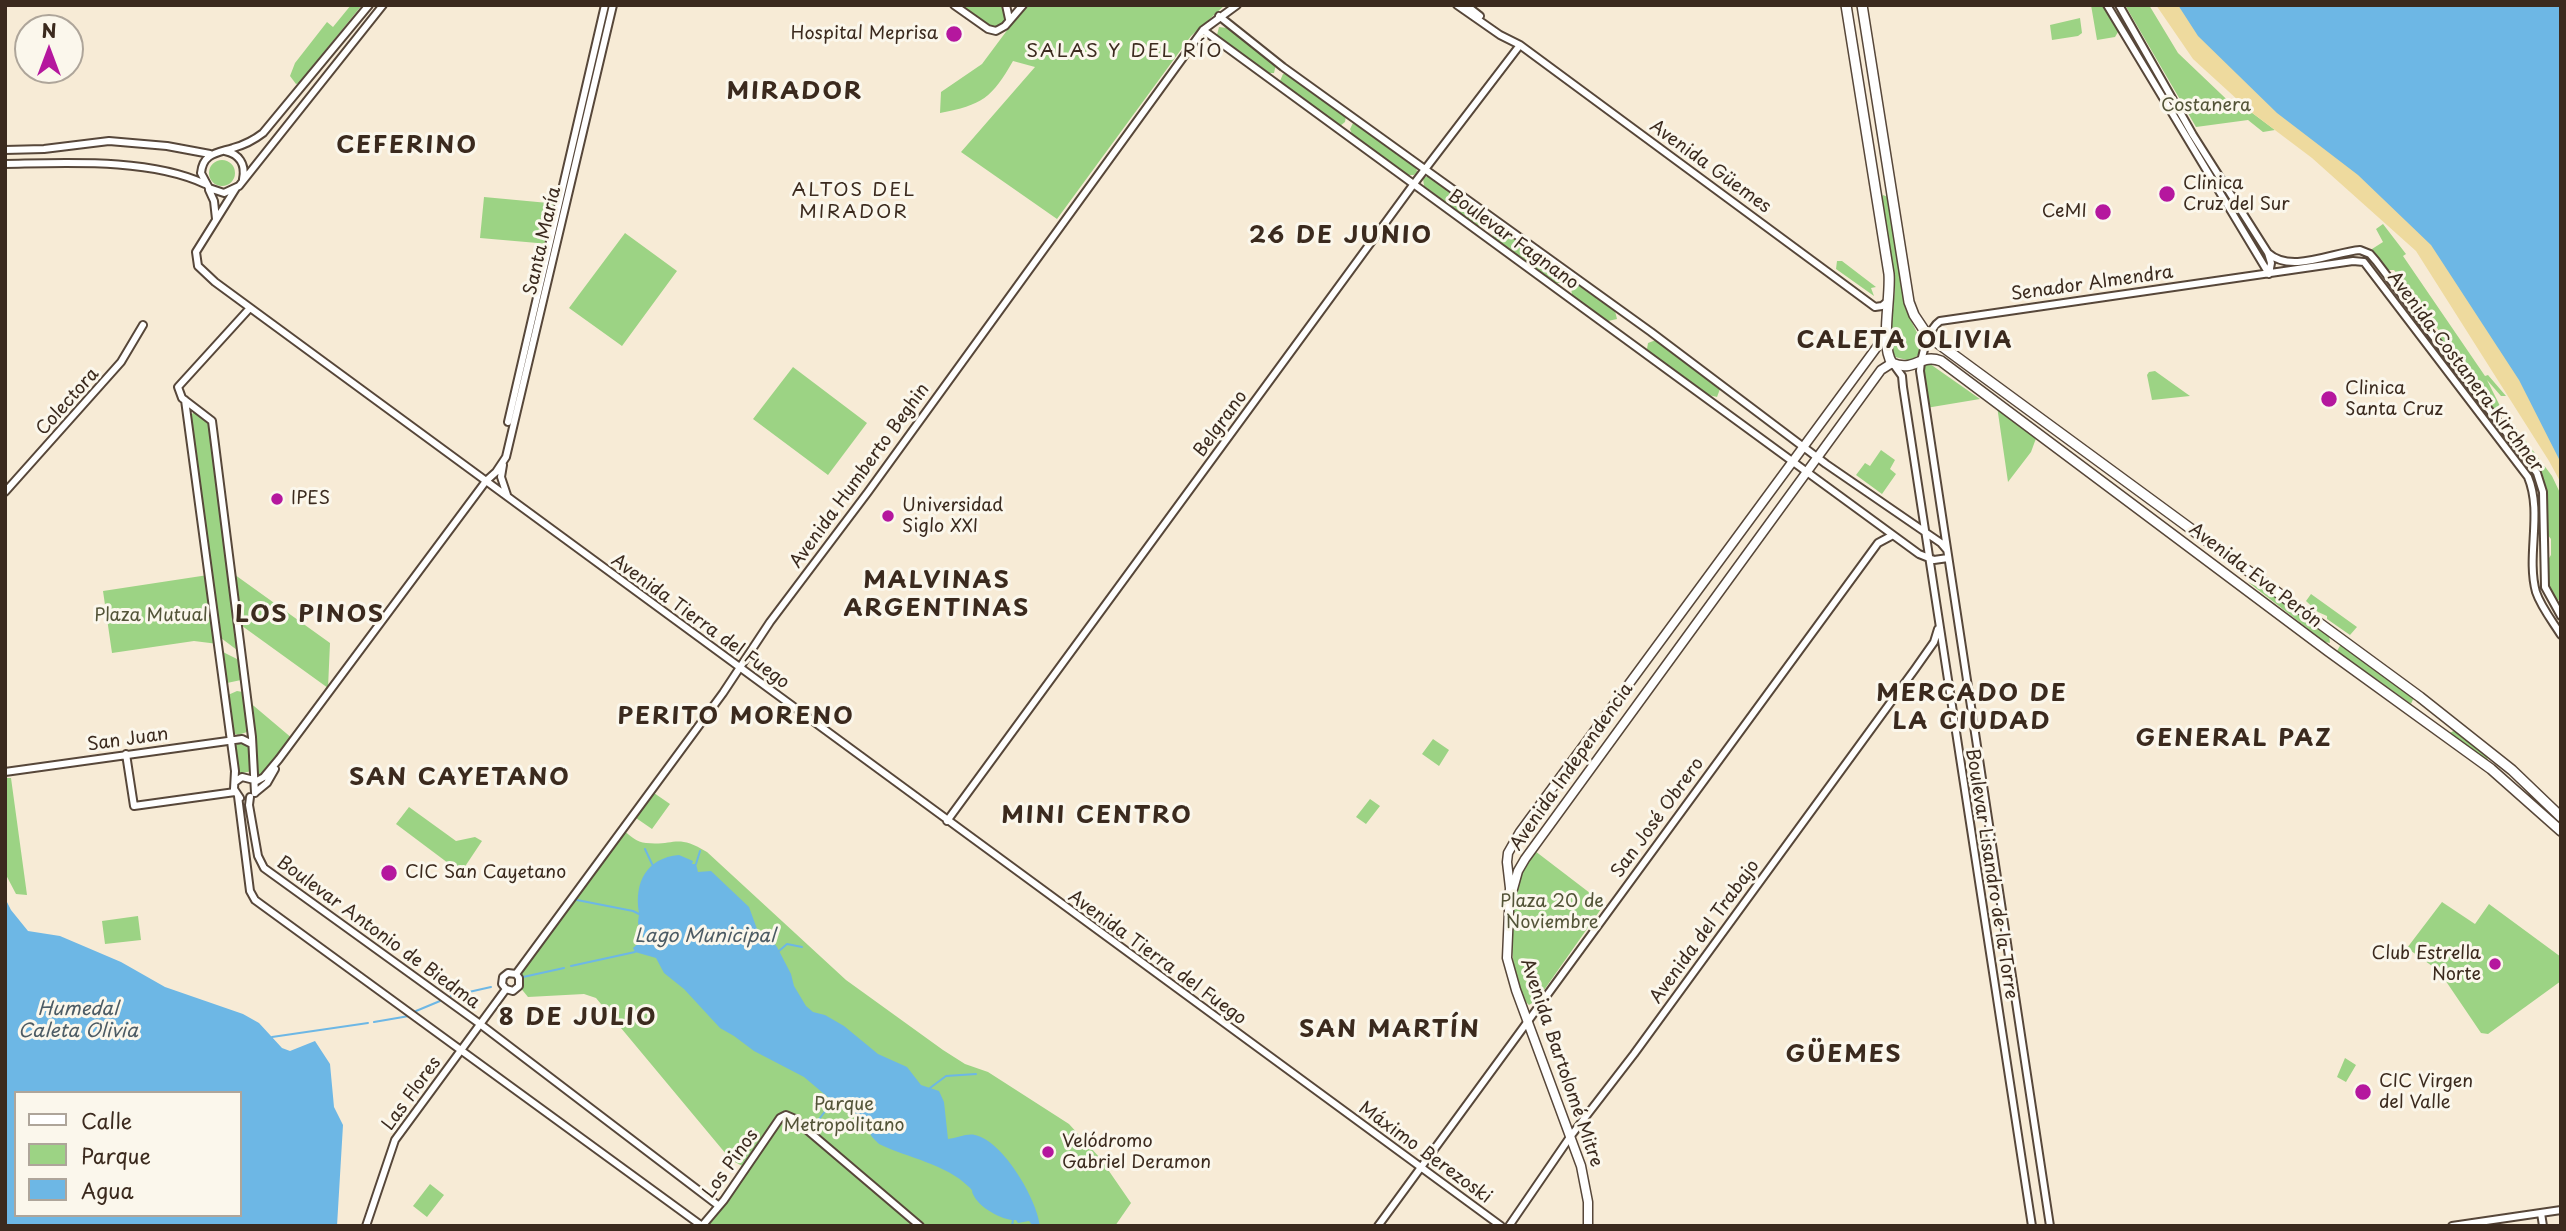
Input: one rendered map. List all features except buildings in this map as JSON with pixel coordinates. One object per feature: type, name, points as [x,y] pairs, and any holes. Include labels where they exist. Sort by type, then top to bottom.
[{"type":"highway","points":[[1846,5],[1889,274],[1886,351],[1892,363],[1905,367],[1922,360]]},
{"type":"highway","points":[[1862,5],[1909,302],[1928,336]]},
{"type":"highway","name":"Avenida Eva Perón","points":[[1928,336],[2354,647],[2512,770],[2561,817]]},
{"type":"highway","name":"Avenida Eva Perón","points":[[1922,360],[1941,361],[2328,651],[2491,769],[2561,831]]},
{"type":"highway","points":[[2421,717],[2428,718],[2447,731],[2453,727],[2452,722]]},
{"type":"main road","name":"Avenida Independencia","points":[[1509,909],[1508,853],[1520,832],[1885,336]]},
{"type":"main road","name":"Avenida Independencia","points":[[1509,909],[1515,878],[1525,859],[1657,674],[1881,370],[1892,363]]},
{"type":"main road","points":[[1507,864],[1514,869],[1525,859]]},
{"type":"main road","name":"Avenida Bartolomé Mitre","points":[[1509,909],[1508,965],[1585,1184],[1588,1226]]},
{"type":"street","points":[[5,150],[44,149],[109,141],[167,146],[210,155],[250,142],[271,126],[369,5]]},
{"type":"street","points":[[5,164],[72,163],[133,167],[167,173],[206,185],[220,193],[236,188],[383,5]]},
{"type":"street","name":"Santa María","points":[[254,781],[264,777],[279,759],[488,479],[502,453],[605,5]]},
{"type":"street","name":"Santa María","points":[[488,479],[506,457],[613,5]]},
{"type":"street","points":[[954,5],[988,29],[1000,30],[1023,5]]},
{"type":"street","points":[[1006,5],[1009,19]]},
{"type":"street","name":"Avenida Humberto Beghin","points":[[516,974],[1203,30],[1237,5]]},
{"type":"street","name":"Avenida Güemes","points":[[1457,5],[1520,45],[1875,307],[1885,304],[1890,298]]},
{"type":"street","name":"Avenida Güemes","points":[[1466,5],[1512,41]]},
{"type":"street","points":[[2107,5],[2258,257],[2270,271]]},
{"type":"street","points":[[2119,5],[2193,135],[2267,253],[2270,271]]},
{"type":"street","name":"Boulevar Fagnano","points":[[1219,16],[1283,67],[1818,457],[1941,543],[1948,555]]},
{"type":"street","name":"Boulevar Fagnano","points":[[1203,30],[1919,554]]},
{"type":"street","name":"Belgrano","points":[[947,821],[1413,185],[1520,45]]},
{"type":"street","points":[[222,151],[231,152],[239,159],[244,169],[242,180]]},
{"type":"street","points":[[210,155],[202,168],[214,201],[216,221]]},
{"type":"street","name":"Avenida Tierra del Fuego","points":[[236,188],[196,249],[196,262],[213,281],[488,479],[508,497],[1332,1103]]},
{"type":"street","points":[[2267,253],[2277,260],[2291,261],[2356,251],[2360,257],[2355,261]]},
{"type":"street","name":"Avenida Costanera Kirchner","points":[[2356,251],[2366,252],[2376,261],[2524,455],[2540,480],[2543,492],[2545,587],[2561,617]]},
{"type":"street","points":[[2368,265],[2370,260],[2376,261]]},
{"type":"street","name":"Avenida Costanera Kirchner","points":[[2270,271],[2355,261],[2368,265],[2528,477],[2533,492],[2535,584],[2539,600],[2561,635]]},
{"type":"street","name":"Senador Almendra","points":[[1928,336],[1935,324],[1944,320],[2270,271]]},
{"type":"street","points":[[249,309],[178,387],[185,400],[250,891],[255,900],[702,1226]]},
{"type":"street","name":"Colectora","points":[[5,492],[101,387],[121,362],[143,325]]},
{"type":"street","points":[[1922,360],[1928,336]]},
{"type":"street","points":[[2437,341],[2440,352],[2437,358]]},
{"type":"street","name":"Boulevar Lisandro de la Torre","points":[[1922,360],[1920,371],[2050,1226]]},
{"type":"street","name":"Boulevar Lisandro de la Torre","points":[[1892,363],[1902,376],[2032,1226]]},
{"type":"street","points":[[185,400],[212,421],[256,775],[253,795],[244,799],[236,791]]},
{"type":"street","points":[[506,457],[501,477],[508,497]]},
{"type":"street","name":"San José Obrero","points":[[1378,1226],[1878,543],[1893,535]]},
{"type":"street","points":[[1919,554],[1938,561],[1948,555]]},
{"type":"street","points":[[1919,554],[1931,575]]},
{"type":"street","name":"Avenida del Trabajo","points":[[1509,1226],[1570,1137],[1634,1054],[1925,656],[1934,642],[1938,624]]},
{"type":"street","name":"San Juan","points":[[5,772],[230,740],[246,739],[253,745]]},
{"type":"street","points":[[126,754],[134,806],[236,791]]},
{"type":"street","name":"Santa María","points":[[253,795],[267,783],[279,759]]},
{"type":"street","points":[[236,791],[242,777],[249,777],[254,781]]},
{"type":"street","name":"Boulevar Antonio de Biedma","points":[[253,795],[258,857],[264,867],[480,1024],[719,1206]]},
{"type":"street","name":"Avenida Humberto Beghin","points":[[508,973],[516,974],[519,986],[513,991],[506,989],[502,984],[503,977],[508,973]]},
{"type":"street","name":"Avenida Humberto Beghin","points":[[480,1024],[506,989]]},
{"type":"street","name":"Las Flores","points":[[366,1226],[395,1140],[480,1024]]},
{"type":"street","name":"Máximo Berezoski","points":[[1332,1103],[1501,1226]]},
{"type":"street","name":"Los Pinos","points":[[702,1226],[780,1118],[786,1115],[793,1118],[920,1226]]},
{"type":"street","points":[[2452,1226],[2561,1210]]},
{"type":"street","points":[[2541,1213],[2543,1226]]},
{"type":"green space","points":[[351,5],[362,5],[296,84],[290,76],[295,63],[327,22],[333,27]]},
{"type":"green space","points":[[955,5],[1006,5],[1009,19],[996,31]]},
{"type":"green space","points":[[1029,5],[1225,5],[1191,36],[1057,219],[961,152],[1035,67],[1013,61],[999,84],[984,98],[966,107],[940,113],[941,92],[982,64]]},
{"type":"green space","points":[[2091,5],[2102,5],[2118,32],[2115,37],[2097,40]]},
{"type":"green space","name":"Costanera","points":[[2125,5],[2149,5],[2178,53],[2242,114],[2251,112],[2275,130],[2263,132],[2248,120],[2196,127]]},
{"type":"green space","points":[[2080,18],[2082,33],[2052,40],[2050,25]]},
{"type":"green space","points":[[1219,27],[1227,28],[1276,64],[1274,73],[1269,73],[1217,35]]},
{"type":"green space","points":[[1283,74],[1289,74],[1346,116],[1345,122],[1340,126],[1282,85],[1280,81]]},
{"type":"green space","points":[[1353,123],[1416,165],[1417,172],[1408,175],[1352,134],[1350,129]]},
{"type":"green space","points":[[222,160],[231,164],[235,173],[231,182],[222,186],[213,182],[209,173],[213,164]]},
{"type":"green space","points":[[1429,176],[1485,216],[1487,224],[1479,227],[1424,186],[1423,178]]},
{"type":"green space","points":[[1883,195],[1888,197],[1905,308],[1923,345],[1919,354],[1911,361],[1895,357],[1890,345],[1895,288],[1881,198]]},
{"type":"green space","points":[[484,197],[559,204],[549,244],[480,238]]},
{"type":"green space","points":[[2383,224],[2406,254],[2403,256],[2485,376],[2488,375],[2506,396],[2501,396],[2487,380],[2501,408],[2552,476],[2561,495],[2561,601],[2554,599],[2549,589],[2547,561],[2551,555],[2551,539],[2547,534],[2546,494],[2542,474],[2536,466],[2537,460],[2499,411],[2486,401],[2468,379],[2439,338],[2440,332],[2394,270],[2388,270],[2372,249],[2383,242],[2376,229]]},
{"type":"green space","points":[[1497,227],[1564,274],[1562,283],[1556,283],[1493,238],[1492,230]]},
{"type":"green space","points":[[625,233],[677,271],[622,346],[569,308]]},
{"type":"green space","points":[[1837,261],[1842,261],[1876,287],[1871,288],[1874,296],[1836,269]]},
{"type":"green space","points":[[1576,284],[1615,311],[1617,319],[1608,321],[1572,295],[1571,287]]},
{"type":"green space","points":[[1656,340],[1720,389],[1717,397],[1709,395],[1650,352],[1647,349],[1648,343]]},
{"type":"green space","points":[[1923,359],[1980,399],[1926,408],[1920,371]]},
{"type":"green space","points":[[793,367],[867,423],[828,475],[753,419]]},
{"type":"green space","points":[[2155,371],[2190,396],[2152,400],[2147,375]]},
{"type":"green space","points":[[1997,406],[2038,433],[2031,452],[2008,482]]},
{"type":"green space","points":[[194,412],[209,423],[237,650],[221,638],[190,416]]},
{"type":"green space","points":[[1881,450],[1895,460],[1890,469],[1896,474],[1882,494],[1856,475],[1865,463],[1870,466]]},
{"type":"green space","points":[[231,572],[330,643],[328,688],[238,623]]},
{"type":"green space","name":"Plaza Mutual","points":[[208,575],[218,644],[194,641],[112,653],[103,591]]},
{"type":"green space","points":[[2248,582],[2278,598],[2329,635],[2330,643],[2325,642]]},
{"type":"green space","points":[[2311,594],[2357,627],[2350,635],[2327,619],[2327,616],[2306,601]]},
{"type":"green space","points":[[2341,644],[2414,697],[2411,704],[2337,651]]},
{"type":"green space","points":[[223,652],[239,660],[241,680],[227,683]]},
{"type":"green space","points":[[237,691],[243,692],[247,732],[238,735],[233,733],[228,695]]},
{"type":"green space","points":[[248,701],[293,739],[267,783],[255,793]]},
{"type":"green space","points":[[2457,729],[2486,755],[2489,762],[2448,734]]},
{"type":"green space","points":[[1433,739],[1449,750],[1439,766],[1422,754]]},
{"type":"green space","points":[[239,743],[248,745],[252,771],[238,774],[235,746]]},
{"type":"green space","points":[[5,778],[11,778],[27,895],[16,894],[5,873]]},
{"type":"green space","points":[[654,793],[670,804],[652,829],[636,818]]},
{"type":"green space","points":[[1370,799],[1380,806],[1366,824],[1356,817]]},
{"type":"green space","points":[[409,807],[456,841],[475,837],[482,841],[464,868],[452,866],[396,824]]},
{"type":"green space","name":"Parque Metropolitano","points":[[621,829],[643,843],[682,842],[707,852],[846,980],[943,1050],[965,1064],[988,1072],[1069,1124],[1100,1158],[1131,1203],[1115,1226],[702,1226],[746,1168],[731,1160],[596,998],[584,994],[528,997],[519,986],[516,974]]},
{"type":"green space","name":"Plaza 20 de Noviembre","points":[[1535,851],[1603,903],[1537,1000],[1529,1005],[1515,974],[1512,928],[1519,882]]},
{"type":"green space","name":"Club Estrella Norte","points":[[2442,902],[2475,924],[2489,904],[2561,957],[2561,981],[2488,1034],[2481,1033],[2439,971],[2407,948]]},
{"type":"green space","points":[[138,916],[141,940],[105,944],[102,921]]},
{"type":"green space","points":[[2345,1058],[2356,1065],[2346,1082],[2337,1077]]},
{"type":"green space","points":[[430,1184],[444,1195],[427,1217],[413,1206]]},
{"type":"sand","points":[[2156,5],[2214,5],[2379,168],[2561,405],[2561,483],[2416,251],[2312,158],[2251,112],[2193,59]]},
{"type":"water","points":[[2178,5],[2561,5],[2561,463],[2519,380],[2431,245],[2358,175],[2277,113],[2198,36]]},
{"type":"water","name":"Lago Municipal","points":[[679,855],[693,861],[692,864],[696,864],[698,872],[711,871],[749,907],[757,929],[777,947],[806,1006],[844,1026],[878,1054],[907,1067],[921,1085],[939,1091],[944,1102],[948,1139],[975,1135],[997,1148],[1017,1173],[1033,1201],[1040,1226],[1033,1226],[1029,1221],[1018,1223],[992,1213],[977,1201],[969,1187],[960,1179],[926,1162],[879,1144],[862,1119],[848,1107],[836,1104],[804,1077],[754,1051],[720,1028],[684,989],[664,973],[656,958],[635,952],[633,948],[643,939],[638,923],[638,892],[641,882],[658,861]]},
{"type":"water","name":"Humedal Caleta Olivia","points":[[5,898],[28,931],[60,936],[121,962],[165,987],[243,1014],[259,1023],[282,1048],[290,1051],[315,1041],[330,1064],[334,1107],[343,1125],[337,1226],[5,1226]]},
{"type":"waterway","points":[[645,849],[653,866]]},
{"type":"waterway","points":[[696,864],[700,851]]},
{"type":"waterway","points":[[577,900],[639,914]]},
{"type":"waterway","points":[[779,951],[787,944],[802,947]]},
{"type":"waterway","points":[[571,966],[635,952]]},
{"type":"waterway","points":[[523,977],[564,968]]},
{"type":"waterway","points":[[451,996],[491,987]]},
{"type":"waterway","points":[[416,1011],[440,1001]]},
{"type":"waterway","points":[[374,1022],[409,1016]]},
{"type":"waterway","points":[[272,1037],[368,1023]]},
{"type":"waterway","points":[[930,1088],[946,1076],[976,1074]]},
{"type":"waterway","points":[[813,1127],[833,1101]]},
{"type":"waterway","points":[[1012,1226],[1013,1220]]},
{"type":"place","name":"Hospital Meprisa","points":[[954,34]]},
{"type":"place","name":"Clinica Cruz del Sur","points":[[2167,194]]},
{"type":"place","name":"CeMI","points":[[2103,212]]},
{"type":"place","name":"Clinica Santa Cruz","points":[[2329,399]]},
{"type":"place","name":"IPES","points":[[277,499]]},
{"type":"place","name":"Universidad Siglo XXI","points":[[888,516]]},
{"type":"place","name":"CIC San Cayetano","points":[[389,873]]},
{"type":"place","name":"Club Estrella Norte","points":[[2495,964]]},
{"type":"place","name":"CIC Virgen del Valle","points":[[2363,1092]]},
{"type":"place","name":"Velódromo Gabriel Deramon","points":[[1048,1152]]},
{"type":"district","name":"SALAS Y DEL RÍO","points":[[1125,52]]},
{"type":"district","name":"MIRADOR","points":[[795,92]]},
{"type":"district","name":"CEFERINO","points":[[407,146]]},
{"type":"district","name":"ALTOS DEL MIRADOR","points":[[854,202]]},
{"type":"district","name":"26 DE JUNIO","points":[[1341,236]]},
{"type":"district","name":"CALETA OLIVIA","points":[[1905,341]]},
{"type":"district","name":"MALVINAS ARGENTINAS","points":[[937,595]]},
{"type":"district","name":"LOS PINOS","points":[[310,615]]},
{"type":"district","name":"MERCADO DE LA CIUDAD","points":[[1972,708]]},
{"type":"district","name":"PERITO MORENO","points":[[736,717]]},
{"type":"district","name":"GENERAL PAZ","points":[[2234,739]]},
{"type":"district","name":"SAN CAYETANO","points":[[460,778]]},
{"type":"district","name":"MINI CENTRO","points":[[1097,816]]},
{"type":"district","name":"8 DE JULIO","points":[[578,1018]]},
{"type":"district","name":"SAN MARTÍN","points":[[1390,1030]]},
{"type":"district","name":"GÜEMES","points":[[1844,1055]]}]
